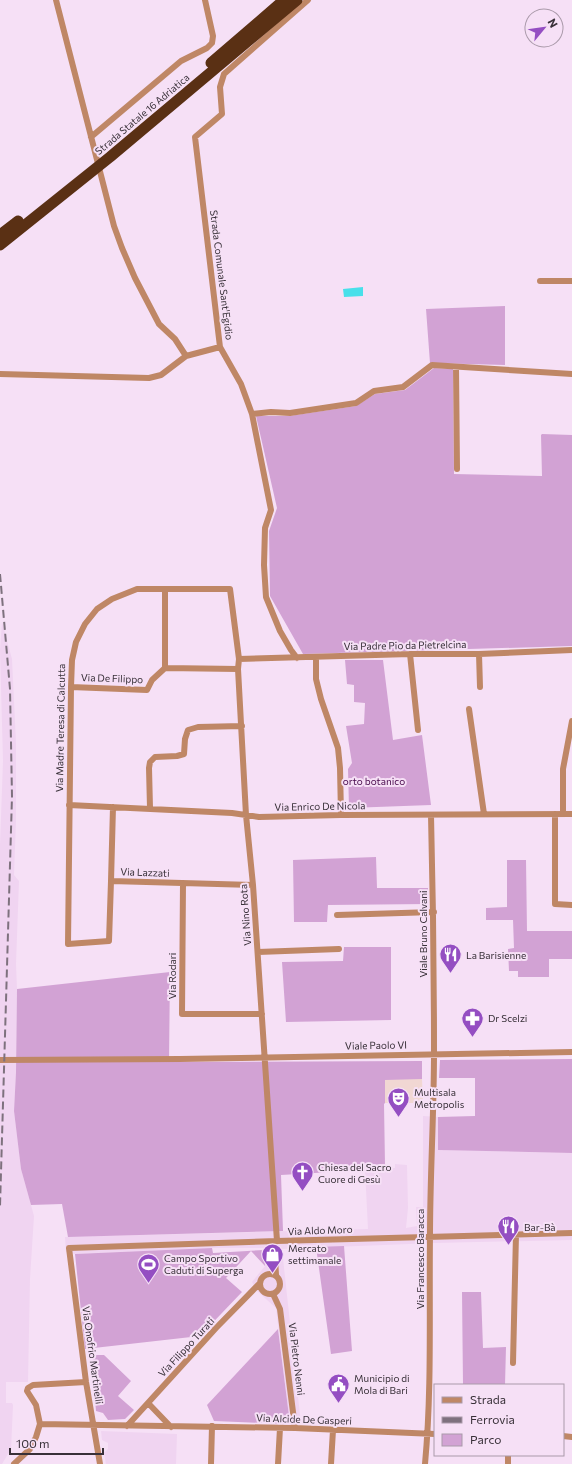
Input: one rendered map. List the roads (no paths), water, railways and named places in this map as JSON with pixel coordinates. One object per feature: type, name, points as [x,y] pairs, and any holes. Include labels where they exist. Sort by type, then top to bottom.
[{"type":"highway","name":"Strada Statale 16 Adriatica","points":[[107,155],[284,0]]},
{"type":"highway","name":"Strada Statale 16 Adriatica","points":[[2,238],[107,155],[297,0]]},
{"type":"street","points":[[56,0],[114,226],[124,254],[158,324],[175,339],[186,356]]},
{"type":"street","points":[[91,137],[181,61],[207,48],[212,43],[213,36],[205,0]]},
{"type":"street","name":"Strada Comunale Sant'Egidio","points":[[297,658],[280,631],[266,597],[264,565],[265,528],[271,510],[252,414],[241,384],[220,347],[194,137],[222,114],[220,86],[224,74],[308,0]]},
{"type":"street","points":[[540,281],[572,281]]},
{"type":"street","points":[[0,374],[149,378],[161,375],[186,356],[220,347]]},
{"type":"street","points":[[252,414],[271,412],[290,413],[356,403],[374,391],[403,387],[432,365],[572,374]]},
{"type":"street","points":[[456,367],[457,469]]},
{"type":"street","name":"Via Madre Teresa di Calcutta","points":[[111,881],[109,941],[68,944],[68,805],[71,687],[72,660],[76,642],[85,624],[97,609],[112,599],[137,589],[230,589]]},
{"type":"street","name":"Via Nino Rota","points":[[230,589],[238,660],[246,815],[253,885],[265,1057],[274,1275]]},
{"type":"street","points":[[165,590],[165,668],[238,669]]},
{"type":"street","name":"Via Padre Pio da Pietrelcina","points":[[238,660],[410,654],[479,654],[572,650]]},
{"type":"street","points":[[410,654],[418,730]]},
{"type":"street","points":[[479,654],[480,687]]},
{"type":"street","points":[[316,658],[316,679],[321,699],[338,748],[341,815]]},
{"type":"street","name":"Via De Filippo","points":[[71,687],[147,690],[152,680],[165,668]]},
{"type":"street","points":[[469,710],[484,814]]},
{"type":"street","points":[[563,814],[563,769],[572,721]]},
{"type":"street","points":[[150,808],[150,762],[155,758],[184,754],[185,739],[188,730],[198,727],[242,726]]},
{"type":"street","name":"Via Enrico De Nicola","points":[[68,805],[232,813],[260,817],[341,815],[572,814]]},
{"type":"street","name":"Via Lazzati","points":[[113,807],[111,881],[253,885]]},
{"type":"street","points":[[555,814],[555,904],[572,905]]},
{"type":"street","name":"Viale Bruno Calvani","points":[[431,815],[434,912],[434,1054]]},
{"type":"street","name":"Via Rodari","points":[[183,883],[182,1014],[262,1014]]},
{"type":"street","points":[[337,915],[434,912]]},
{"type":"street","points":[[258,952],[339,949]]},
{"type":"street","name":"Viale Paolo VI","points":[[0,1060],[180,1059],[572,1052]]},
{"type":"street","name":"Via Francesco Baracca","points":[[425,1464],[430,1382],[430,1237],[434,1054]]},
{"type":"street","name":"Via Aldo Moro","points":[[69,1248],[572,1233]]},
{"type":"street","points":[[513,1363],[516,1234]]},
{"type":"street","name":"Via Onofrio Martinelli","points":[[69,1248],[86,1382],[100,1464]]},
{"type":"street","points":[[269,1274],[274,1275],[280,1280],[280,1286],[277,1292],[273,1294],[264,1292],[260,1287],[263,1277],[269,1274]]},
{"type":"street","name":"Via Filippo Turati","points":[[127,1426],[216,1328],[260,1283]]},
{"type":"street","name":"Via Pietro Nenni","points":[[273,1294],[280,1309],[295,1428]]},
{"type":"street","points":[[14,1464],[30,1449],[40,1424],[36,1405],[27,1391],[28,1388],[33,1385],[86,1382]]},
{"type":"street","points":[[148,1403],[171,1427]]},
{"type":"street","name":"Via Alcide De Gasperi","points":[[40,1424],[295,1428],[434,1434]]},
{"type":"street","points":[[211,1464],[212,1426]]},
{"type":"street","points":[[278,1464],[280,1428]]},
{"type":"street","points":[[331,1464],[333,1430]]},
{"type":"water","points":[[363,287],[363,296],[344,297],[343,289]]},
{"type":"railway","points":[[0,574],[10,689],[12,796],[0,1206]]},
{"type":"place","name":"La Barisienne","points":[[450,974]]},
{"type":"place","name":"Dr Scelzi","points":[[473,1038]]},
{"type":"place","name":"Multisala Metropolis","points":[[399,1118]]},
{"type":"place","name":"Chiesa del Sacro Cuore di Gesù","points":[[302,1192]]},
{"type":"place","name":"Bar-Bà","points":[[508,1246]]},
{"type":"place","name":"Mercato settimanale","points":[[272,1274]]},
{"type":"place","name":"Campo Sportivo Caduti di Superga","points":[[148,1284]]},
{"type":"place","name":"Municipio di Mola di Bari","points":[[339,1404]]},
{"type":"park label","name":"orto botanico","points":[[374,781]]}]
